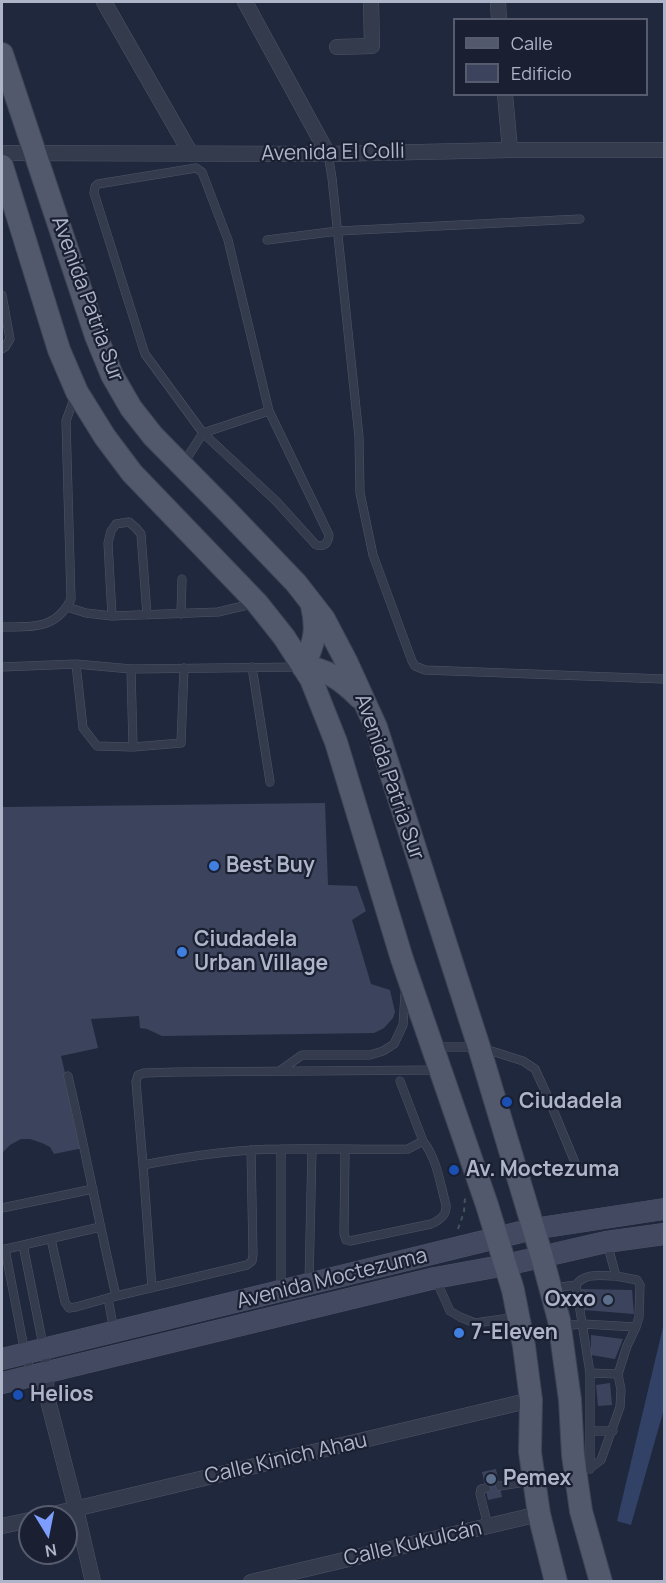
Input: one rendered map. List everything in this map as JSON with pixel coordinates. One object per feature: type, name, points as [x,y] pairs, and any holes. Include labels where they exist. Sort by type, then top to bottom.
[{"type":"main road","name":"Avenida Patria Sur","points":[[2,54],[85,304],[112,375],[130,408],[153,436],[296,583],[324,619],[376,727],[542,1257],[580,1398],[573,1455],[583,1471],[581,1511],[601,1581]]},
{"type":"main road","name":"Avenida Patria Sur","points":[[2,166],[59,350],[77,392],[105,437],[132,473],[257,603],[284,638],[311,679],[336,742],[402,958],[506,1265],[524,1346],[531,1400],[530,1452],[539,1514],[556,1581]]},
{"type":"main road","points":[[312,604],[315,633],[303,667],[315,667],[328,672],[348,686],[366,705]]},
{"type":"street","points":[[104,2],[191,154]]},
{"type":"street","points":[[245,2],[328,154]]},
{"type":"street","points":[[337,47],[372,46],[371,2]]},
{"type":"street","points":[[498,2],[499,18]]},
{"type":"street","points":[[505,96],[510,150]]},
{"type":"street","name":"Avenida El Colli","points":[[2,153],[328,154],[510,150],[664,150]]},
{"type":"street","name":"Avenida Moctezuma","points":[[2,1359],[533,1229],[664,1209]]},
{"type":"street","name":"Avenida Moctezuma","points":[[2,1383],[42,1379],[435,1278],[506,1265],[606,1242],[664,1234]]},
{"type":"street","points":[[42,1379],[75,1505]]},
{"type":"street","name":"Calle Kinich Ahau","points":[[78,1509],[531,1400]]},
{"type":"street","name":"Calle Kukulcán","points":[[251,1581],[539,1514]]},
{"type":"street","points":[[78,1517],[93,1581]]},
{"type":"street","points":[[2,1526],[18,1523]]},
{"type":"lane","points":[[328,154],[359,437],[360,493],[373,555],[415,666],[425,670],[664,679]]},
{"type":"lane","points":[[196,168],[202,171],[228,240],[269,411],[329,535],[329,540],[321,547],[316,545],[276,501],[203,433],[145,354],[94,193],[94,187],[98,183],[187,169],[196,168]]},
{"type":"lane","points":[[267,240],[338,231],[580,219]]},
{"type":"lane","points":[[2,295],[10,339],[2,349]]},
{"type":"lane","points":[[2,627],[36,627],[49,622],[62,613],[71,599],[66,420],[77,392]]},
{"type":"lane","points":[[182,465],[203,433],[269,411]]},
{"type":"lane","points":[[112,616],[109,538],[116,524],[129,522],[141,534],[147,615]]},
{"type":"lane","points":[[181,614],[182,579]]},
{"type":"lane","points":[[67,607],[86,613],[112,616],[218,612],[257,603]]},
{"type":"lane","points":[[2,667],[76,664],[131,669],[303,667]]},
{"type":"lane","points":[[76,664],[83,728],[97,746],[133,747],[181,743],[184,668]]},
{"type":"lane","points":[[252,667],[270,782]]},
{"type":"lane","points":[[131,669],[133,747]]},
{"type":"lane","points":[[281,1070],[302,1055],[370,1054],[383,1051],[394,1044],[404,1025],[406,997],[402,958]]},
{"type":"lane","points":[[432,1047],[478,1047],[523,1061],[535,1069],[579,1172]]},
{"type":"lane","points":[[152,1288],[136,1082],[138,1075],[167,1072],[281,1070],[440,1070]]},
{"type":"lane","points":[[68,1076],[116,1296]]},
{"type":"lane","points":[[345,1150],[344,1234],[346,1240],[431,1224],[445,1215],[446,1204],[434,1160],[423,1141],[400,1081]]},
{"type":"lane","points":[[143,1165],[199,1155],[251,1150],[408,1149],[423,1141]]},
{"type":"lane","points":[[281,1149],[281,1291]]},
{"type":"lane","points":[[309,1285],[312,1149]]},
{"type":"lane","points":[[51,1239],[65,1302],[69,1308],[247,1265],[252,1261],[253,1254],[251,1150]]},
{"type":"lane","points":[[2,1208],[93,1189]]},
{"type":"lane","points":[[42,1379],[3,1250],[100,1227]]},
{"type":"lane","points":[[606,1242],[616,1276]]},
{"type":"lane","points":[[23,1245],[36,1313],[35,1351],[42,1379]]},
{"type":"lane","points":[[550,1288],[576,1285],[581,1279],[589,1276],[616,1276],[637,1280],[640,1286],[639,1317],[618,1374],[621,1390],[620,1407],[613,1431],[601,1460],[583,1471]]},
{"type":"lane","points":[[435,1278],[450,1311],[460,1317],[475,1323],[518,1317]]},
{"type":"lane","points":[[576,1285],[590,1373],[580,1398],[590,1431],[583,1471]]},
{"type":"lane","points":[[108,1298],[115,1332]]},
{"type":"lane","points":[[560,1326],[583,1324],[636,1327]]},
{"type":"lane","points":[[590,1373],[618,1374]]},
{"type":"lane","points":[[590,1431],[613,1431]]},
{"type":"lane","points":[[500,1486],[535,1481]]},
{"type":"lane","points":[[486,1488],[480,1489],[480,1494],[488,1526]]},
{"type":"path","points":[[457,1231],[464,1212],[465,1194]]},
{"type":"water","points":[[664,1323],[664,1409],[631,1525],[617,1521]]},
{"type":"building","name":"Ciudadela Urban Village","points":[[325,803],[328,885],[357,886],[366,911],[352,920],[371,984],[390,990],[395,1012],[384,1028],[374,1033],[162,1036],[140,1028],[139,1016],[91,1019],[98,1048],[61,1056],[83,1148],[54,1154],[50,1147],[42,1143],[21,1139],[2,1153],[2,807]]},
{"type":"building","name":"Oxxo","points":[[581,1289],[632,1290],[634,1314],[584,1310]]},
{"type":"building","name":"Oxxo","points":[[591,1335],[623,1339],[615,1359],[591,1355]]},
{"type":"building","points":[[610,1383],[612,1405],[598,1406],[596,1385]]},
{"type":"building","name":"Pemex","points":[[496,1469],[502,1497],[488,1500],[482,1472]]},
{"type":"place","name":"Best Buy","points":[[214,866]]},
{"type":"place","name":"Ciudadela Urban Village","points":[[182,952]]},
{"type":"place","name":"Ciudadela","points":[[507,1102]]},
{"type":"place","name":"Av. Moctezuma","points":[[454,1170]]},
{"type":"place","name":"Oxxo","points":[[608,1300]]},
{"type":"place","name":"7-Eleven","points":[[459,1333]]},
{"type":"place","name":"Helios","points":[[18,1395]]},
{"type":"place","name":"Pemex","points":[[491,1479]]}]
